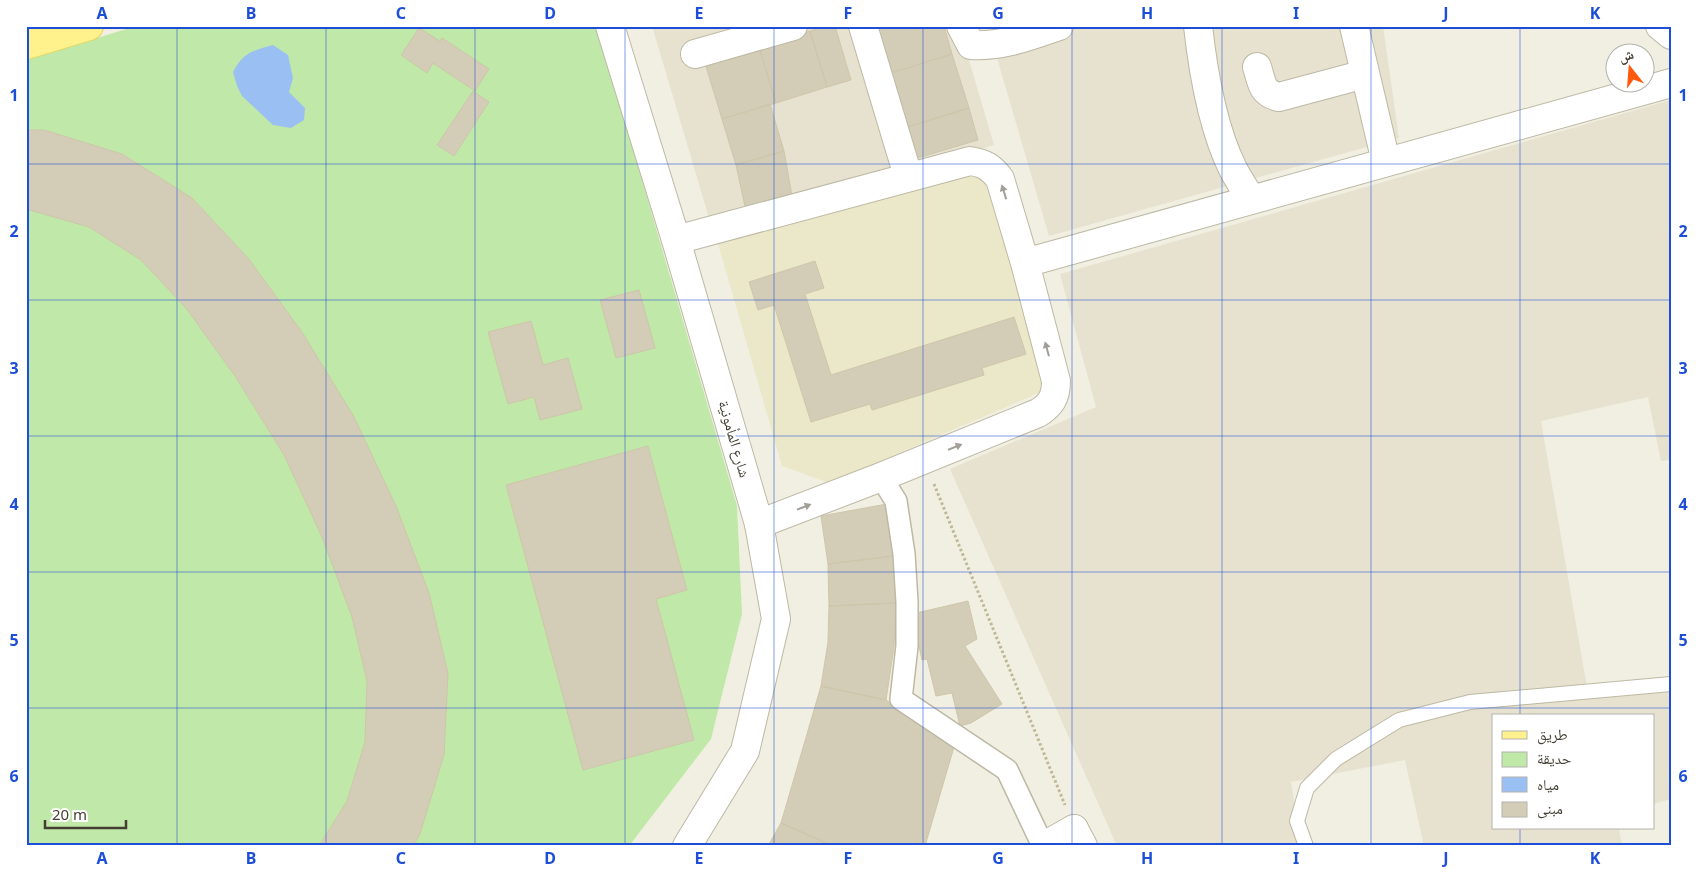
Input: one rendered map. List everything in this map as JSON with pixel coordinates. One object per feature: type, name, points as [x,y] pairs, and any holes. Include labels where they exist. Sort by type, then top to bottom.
[{"type":"main road","points":[[26,45],[89,26]]},
{"type":"street","name":"شارع المأمونية","points":[[610,26],[676,240],[759,524],[776,619],[745,752],[687,846]]},
{"type":"street","points":[[695,54],[793,26]]},
{"type":"street","points":[[863,26],[908,176]]},
{"type":"street","points":[[961,26],[971,45],[980,46],[1021,40],[1059,26]]},
{"type":"street","points":[[1198,26],[1201,53],[1218,131],[1233,170],[1251,199]]},
{"type":"street","points":[[1354,26],[1386,162]]},
{"type":"street","points":[[1660,26],[1671,35]]},
{"type":"street","points":[[1257,67],[1264,89],[1271,95],[1279,97],[1365,74]]},
{"type":"street","points":[[1025,263],[1671,83]]},
{"type":"street","points":[[676,240],[908,176],[970,161],[982,163],[993,170],[1000,179],[1025,263],[1056,381],[1056,391],[1053,400],[1047,408],[924,460],[759,524]]},
{"type":"street","points":[[881,477],[896,501],[904,554],[907,646],[901,698],[1007,770],[1043,846],[1079,837]]},
{"type":"lane","points":[[1306,846],[1297,821],[1308,788],[1336,759],[1399,720],[1470,702],[1671,684]]},
{"type":"path","points":[[924,460],[1079,837]]},
{"type":"shaded area","points":[[652,26],[959,26],[994,145],[712,228]]},
{"type":"shaded area","points":[[1015,26],[1383,26],[1399,138],[1049,236],[990,34]]},
{"type":"shaded area","points":[[1671,100],[1671,460],[1661,461],[1648,397],[1541,421],[1589,699],[1671,683],[1671,799],[1654,804],[1654,714],[1492,714],[1492,830],[1619,830],[1622,846],[1424,846],[1405,760],[1291,782],[1301,846],[1117,846],[950,469],[1096,407],[1060,274]]},
{"type":"shaded area","points":[[981,168],[1048,389],[829,483],[782,466],[718,244]]},
{"type":"green space","points":[[136,26],[597,26],[737,506],[742,614],[711,739],[629,846],[26,846],[26,60]]},
{"type":"water","points":[[273,45],[288,55],[293,78],[289,92],[305,108],[304,120],[291,128],[273,125],[242,96],[233,72],[241,60],[249,53]]},
{"type":"building","points":[[827,26],[835,26],[851,80],[827,87],[810,31]]},
{"type":"building","points":[[874,26],[944,26],[952,54],[888,74]]},
{"type":"building","points":[[419,28],[440,41],[442,38],[489,69],[475,91],[433,63],[427,73],[401,55]]},
{"type":"building","points":[[810,31],[827,87],[776,103],[759,47]]},
{"type":"building","points":[[759,47],[776,103],[722,119],[705,63]]},
{"type":"building","points":[[952,54],[969,108],[904,128],[888,74]]},
{"type":"building","points":[[473,91],[489,102],[454,156],[437,145]]},
{"type":"building","points":[[770,104],[784,151],[736,165],[722,119]]},
{"type":"building","points":[[969,108],[978,140],[914,159],[904,128]]},
{"type":"building","points":[[26,130],[44,130],[122,154],[192,198],[248,258],[302,332],[354,417],[396,506],[429,593],[448,673],[444,755],[420,834],[413,846],[319,846],[347,801],[365,742],[367,681],[352,617],[322,537],[284,455],[235,376],[186,308],[141,260],[89,227],[26,209]]},
{"type":"building","points":[[784,151],[792,196],[746,211],[736,165]]},
{"type":"building","points":[[815,261],[824,288],[805,294],[831,375],[1014,317],[1026,354],[982,368],[984,375],[872,410],[870,404],[811,422],[774,305],[758,310],[749,282]]},
{"type":"building","points":[[639,290],[655,348],[616,358],[600,300]]},
{"type":"building","points":[[531,321],[543,365],[568,358],[582,409],[540,420],[534,397],[508,404],[488,332]]},
{"type":"building","points":[[648,446],[687,590],[656,599],[694,740],[583,770],[506,485]]},
{"type":"building","points":[[887,504],[894,556],[828,564],[821,516]]},
{"type":"building","points":[[894,556],[896,603],[829,606],[828,564]]},
{"type":"building","points":[[968,601],[977,639],[965,646],[1002,704],[971,723],[960,726],[952,693],[936,696],[927,659],[922,660],[912,614]]},
{"type":"building","points":[[896,603],[894,647],[886,700],[821,686],[828,642],[829,606]]},
{"type":"building","points":[[821,686],[886,700],[954,747],[925,846],[833,846],[781,823]]},
{"type":"building","points":[[781,823],[833,846],[768,846]]}]
